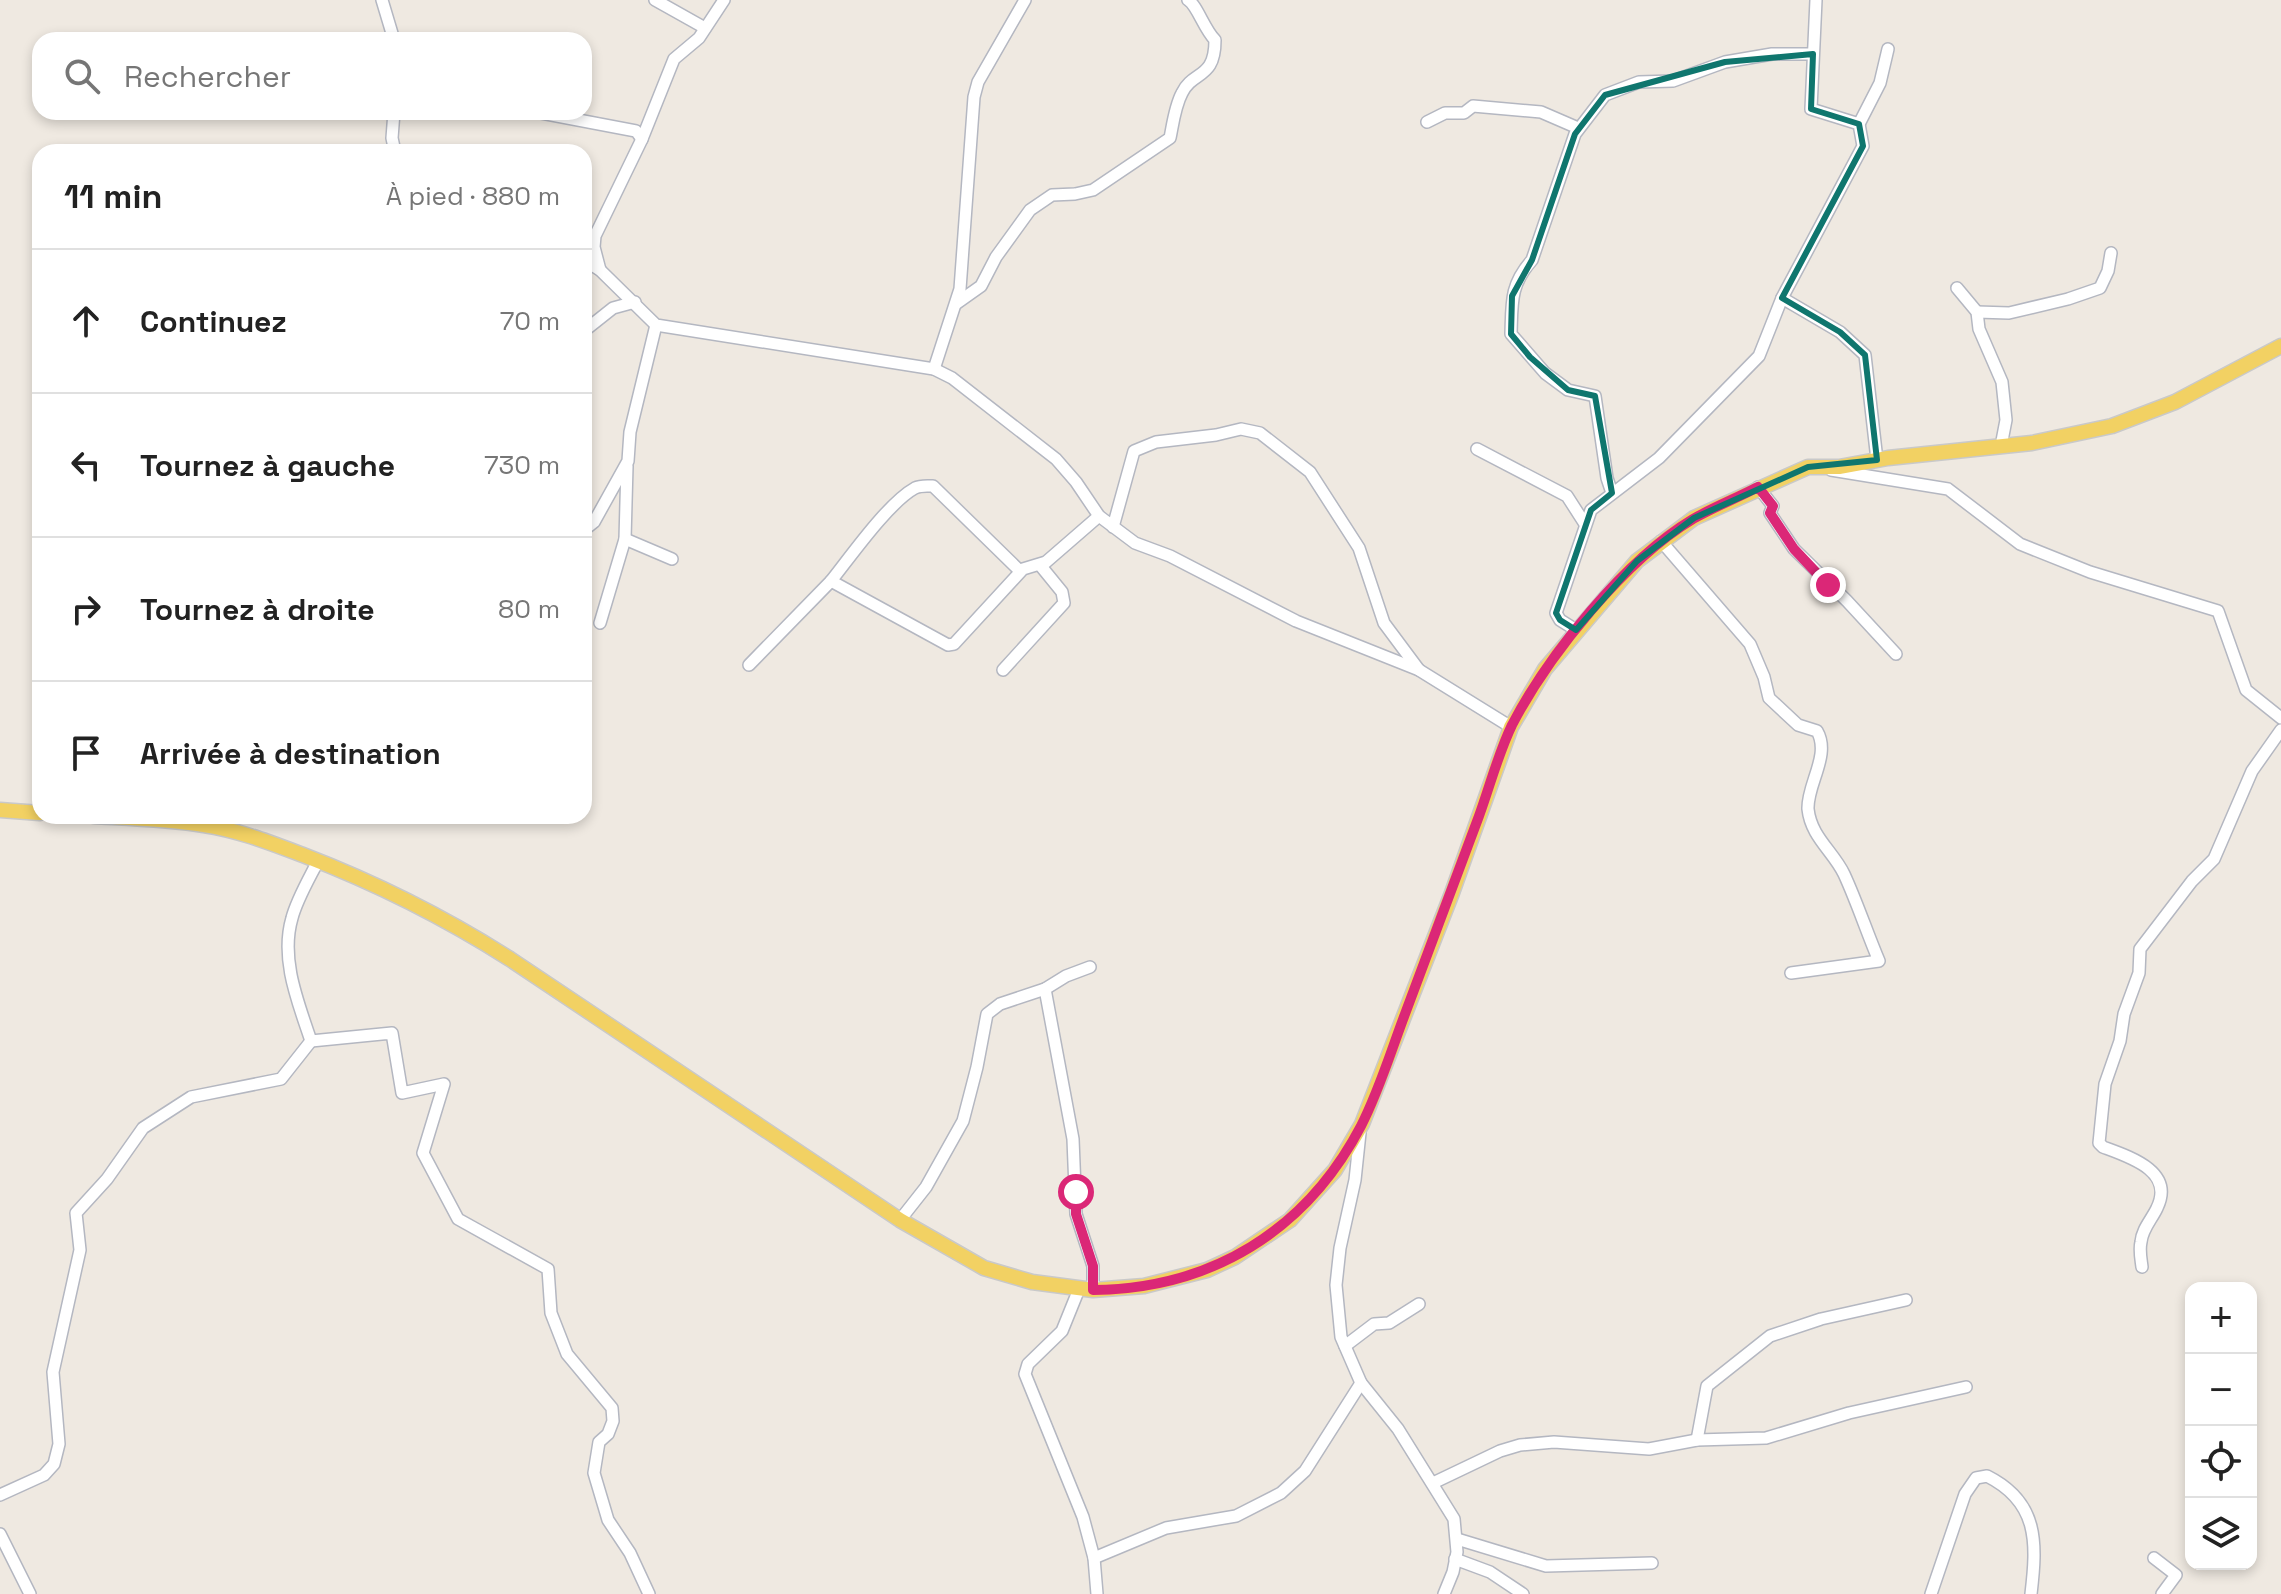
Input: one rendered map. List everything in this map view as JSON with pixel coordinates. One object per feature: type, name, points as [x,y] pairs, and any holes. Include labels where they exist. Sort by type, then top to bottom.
[{"type":"main road","points":[[193,824],[266,841],[377,885],[453,923],[900,1220],[956,1254],[998,1274],[1086,1289],[1118,1289],[1173,1280],[1207,1270],[1249,1249],[1290,1220],[1335,1170],[1362,1124],[1452,893],[1511,727],[1545,669],[1637,561],[1694,518],[1808,467],[1839,467],[2032,443],[2112,426],[2146,415],[2281,346]]},
{"type":"main road","points":[[0,810],[32,812]]},
{"type":"street","points":[[382,0],[392,32]]},
{"type":"street","points":[[655,0],[676,5],[705,28]]},
{"type":"street","points":[[600,270],[594,247],[595,236],[642,139],[674,59],[699,38],[724,0]]},
{"type":"street","points":[[934,369],[957,303],[974,97],[978,82],[1025,0]]},
{"type":"street","points":[[957,303],[981,286],[996,257],[1030,210],[1052,195],[1093,190],[1170,138],[1183,89],[1204,73],[1215,56],[1215,40],[1203,27],[1195,5],[1188,0]]},
{"type":"street","points":[[1816,0],[1811,109],[1859,124]]},
{"type":"street","points":[[1576,630],[1560,620],[1556,613],[1591,510],[1659,458],[1759,356],[1782,298],[1863,146],[1859,124],[1880,83],[1888,49]]},
{"type":"street","points":[[1612,493],[1595,396],[1568,390],[1545,373],[1511,334],[1512,296],[1520,274],[1532,260],[1559,174],[1578,128],[1605,95],[1639,82],[1673,81],[1725,62],[1772,54],[1813,54]]},
{"type":"street","points":[[1427,122],[1445,113],[1464,113],[1473,106],[1541,112],[1578,128]]},
{"type":"street","points":[[393,120],[393,144]]},
{"type":"street","points":[[578,120],[636,131],[642,139]]},
{"type":"street","points":[[1977,312],[2009,313],[2100,288],[2108,271],[2111,253]]},
{"type":"street","points":[[592,265],[635,302],[656,325],[934,369],[952,378],[1056,459],[1099,516],[1135,543],[1170,556],[1296,621],[1419,670],[1511,727]]},
{"type":"street","points":[[1957,288],[1977,312],[1979,329],[1996,364],[2006,402],[2001,446]]},
{"type":"street","points":[[1782,298],[1840,332],[1865,355],[1877,460]]},
{"type":"street","points":[[592,325],[613,308],[635,302]]},
{"type":"street","points":[[600,623],[625,539],[630,432],[656,325]]},
{"type":"street","points":[[1113,527],[1134,451],[1156,442],[1241,429],[1260,433],[1310,472],[1359,548],[1384,623],[1419,670]]},
{"type":"street","points":[[1477,449],[1567,496],[1585,524]]},
{"type":"street","points":[[592,524],[628,461]]},
{"type":"street","points":[[1808,467],[1948,489],[2020,544],[2090,572],[2218,611],[2246,690],[2281,718]]},
{"type":"street","points":[[749,665],[831,581],[876,524],[914,489],[923,485],[933,486],[1020,571]]},
{"type":"street","points":[[1758,487],[1773,506],[1770,513],[1794,549],[1896,654]]},
{"type":"street","points":[[831,581],[948,645],[954,644],[1020,571],[1040,565],[1099,516]]},
{"type":"street","points":[[625,539],[672,559]]},
{"type":"street","points":[[1661,541],[1750,644],[1769,698],[1798,725],[1817,731],[1821,737],[1822,749],[1808,808],[1814,833],[1843,872],[1879,961],[1791,973]]},
{"type":"street","points":[[1003,670],[1064,603],[1062,592],[1040,565]]},
{"type":"street","points":[[2142,1267],[2141,1237],[2159,1204],[2162,1185],[2138,1161],[2099,1143],[2107,1074],[2117,1052],[2124,1014],[2139,973],[2140,949],[2192,881],[2214,859],[2252,771],[2281,730]]},
{"type":"street","points":[[311,1041],[293,987],[287,950],[292,918],[318,861]]},
{"type":"street","points":[[900,1220],[926,1187],[963,1121],[987,1014],[1000,1004],[1045,989],[1066,976],[1090,967]]},
{"type":"street","points":[[1045,989],[1073,1139],[1076,1214],[1093,1266],[1086,1289],[1062,1331],[1028,1364],[1025,1374],[1083,1517],[1094,1558],[1097,1594]]},
{"type":"street","points":[[0,1495],[44,1475],[54,1464],[59,1444],[53,1372],[80,1250],[76,1213],[107,1179],[143,1128],[191,1097],[281,1079],[311,1041],[392,1033],[402,1093],[444,1084],[423,1153],[458,1219],[548,1269],[551,1313],[567,1354],[612,1408],[613,1421],[608,1434],[599,1442],[594,1473],[608,1520],[630,1553],[649,1594]]},
{"type":"street","points":[[1362,1124],[1355,1180],[1340,1248],[1336,1285],[1339,1326],[1361,1383],[1398,1429],[1454,1519],[1457,1539],[1455,1559],[1444,1594]]},
{"type":"street","points":[[1697,1440],[1707,1386],[1770,1336],[1821,1319],[1906,1300]]},
{"type":"street","points":[[1345,1346],[1374,1324],[1389,1323],[1419,1304]]},
{"type":"street","points":[[1094,1558],[1166,1528],[1236,1516],[1281,1493],[1305,1471],[1361,1383]]},
{"type":"street","points":[[1433,1483],[1500,1451],[1520,1445],[1554,1442],[1649,1449],[1697,1440],[1766,1438],[1849,1413],[1966,1387]]},
{"type":"street","points":[[1931,1594],[1965,1494],[1976,1478],[1987,1476],[2013,1492],[2021,1501],[2032,1526],[2036,1552],[2031,1594]]},
{"type":"street","points":[[0,1534],[27,1594]]},
{"type":"street","points":[[1457,1539],[1546,1566],[1652,1563]]},
{"type":"street","points":[[0,1541],[27,1594]]},
{"type":"street","points":[[2154,1558],[2176,1575],[2162,1594]]},
{"type":"street","points":[[1455,1559],[1490,1572],[1523,1594]]},
{"type":"highlighted area","points":[[1813,54],[1811,109],[1859,124],[1863,146],[1782,298],[1840,332],[1865,355],[1877,460],[1808,467],[1758,487],[1694,518],[1637,561],[1576,630],[1560,620],[1556,613],[1591,510],[1612,493],[1595,396],[1568,390],[1530,357],[1511,334],[1512,296],[1532,260],[1575,134],[1605,95],[1725,62]]},
{"type":"route","points":[[1076,1192],[1076,1214],[1093,1266],[1093,1290],[1144,1286],[1207,1270],[1235,1257],[1290,1220],[1335,1170],[1362,1124],[1452,893],[1511,727],[1545,669],[1576,630],[1637,561],[1661,541],[1694,518],[1758,487],[1773,506],[1770,513],[1794,549],[1828,585]]}]
